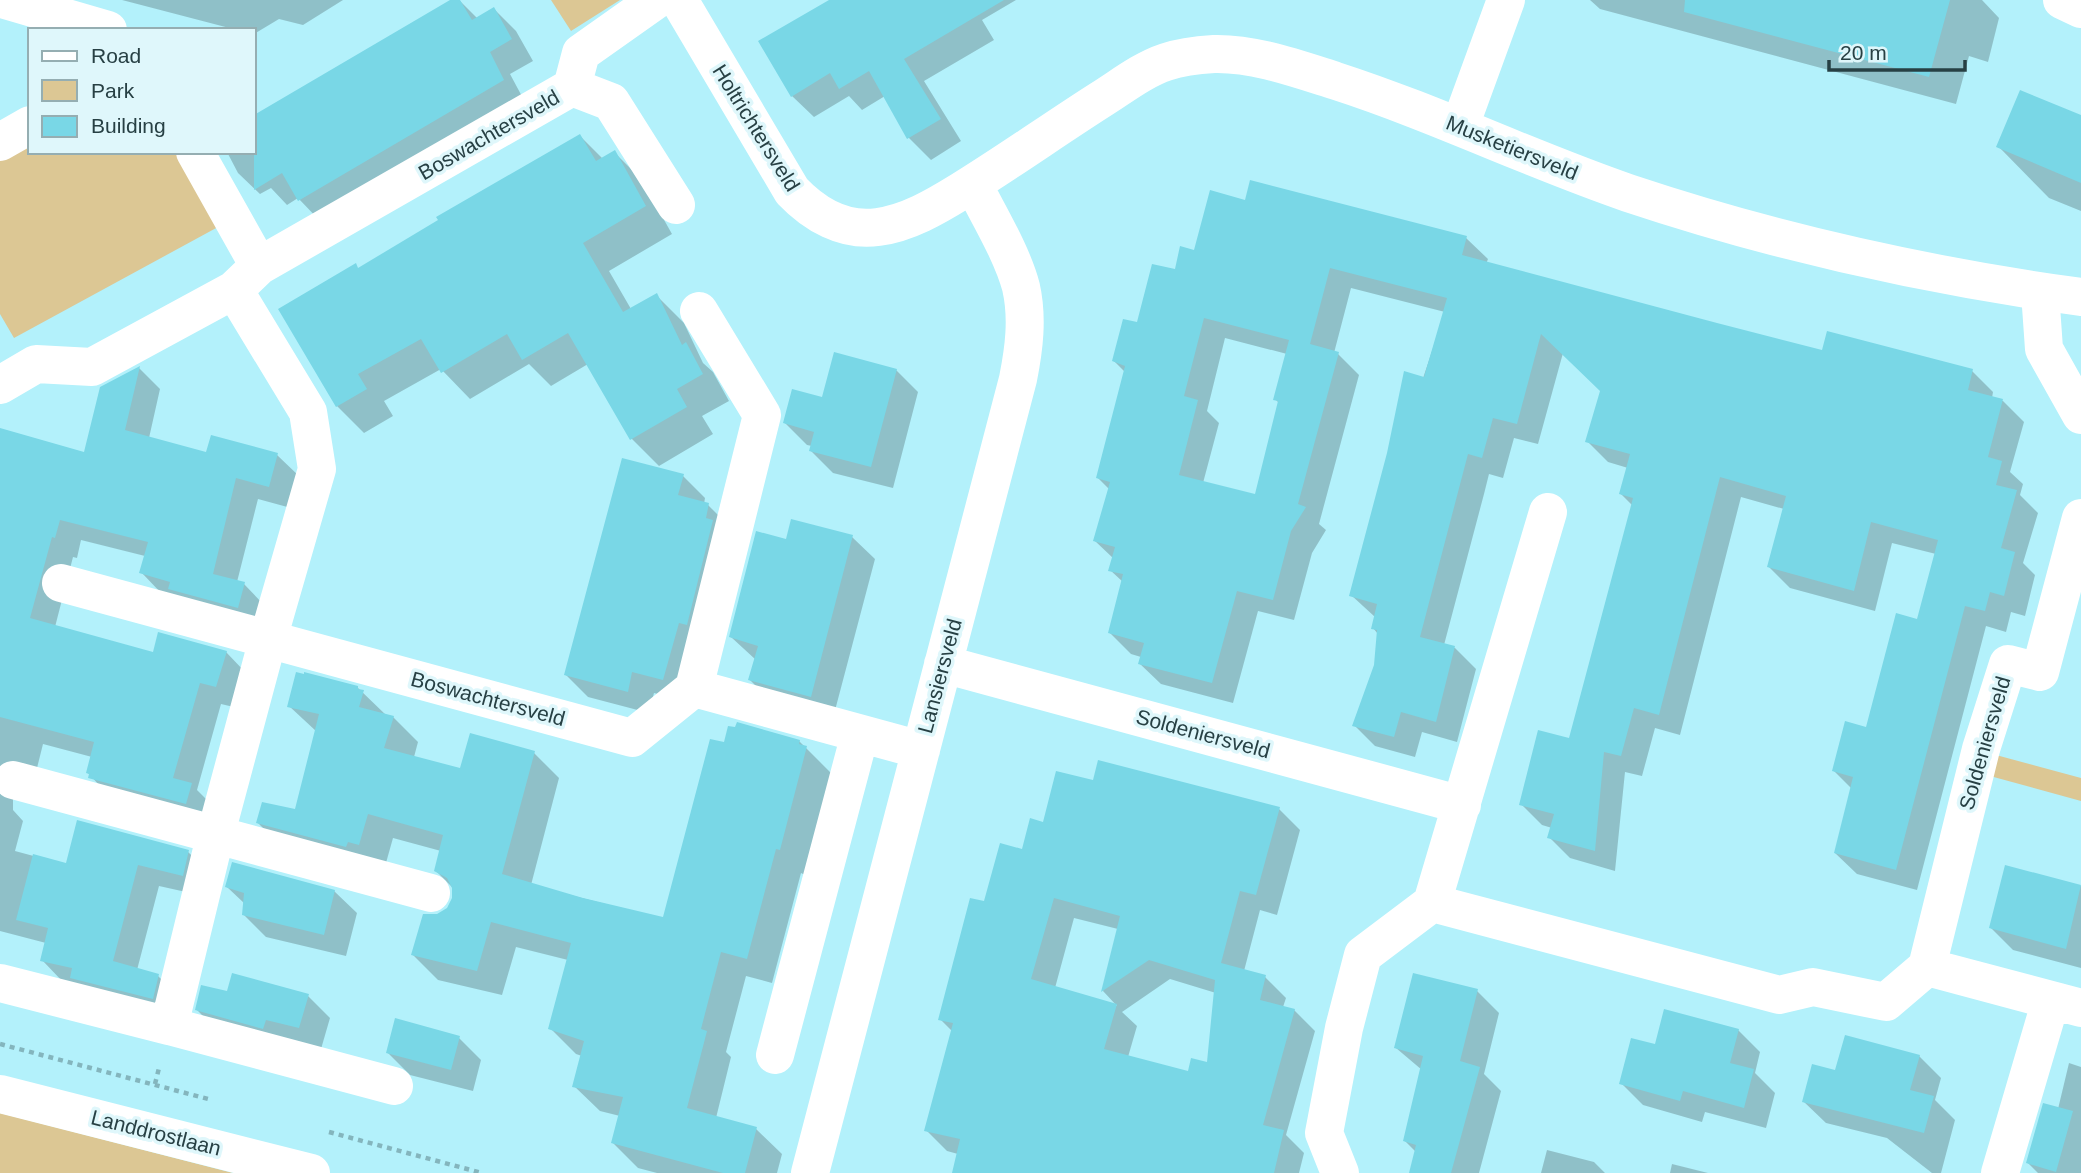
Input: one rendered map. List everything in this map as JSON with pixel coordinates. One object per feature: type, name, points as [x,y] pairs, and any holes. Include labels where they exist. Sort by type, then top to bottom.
[{"type":"street","points":[[5,0],[101,28]]},
{"type":"street","name":"Boswachtersveld","points":[[0,385],[36,364],[92,368],[247,278],[572,87],[581,54],[656,0]]},
{"type":"street","name":"Holtrichtersveld","points":[[679,0],[783,178],[805,204],[818,214],[847,225],[877,227],[913,216],[973,184]]},
{"type":"street","points":[[1460,127],[1506,0]]},
{"type":"street","points":[[2062,0],[2081,9]]},
{"type":"street","name":"Musketiersveld","points":[[973,184],[1135,78],[1164,63],[1196,56],[1230,55],[1313,74],[1412,107],[1525,155],[1608,186],[1734,225],[1835,253],[1925,273],[2081,297]]},
{"type":"street","name":"Boswachtersveld","points":[[572,87],[611,102],[676,205]]},
{"type":"street","points":[[0,142],[28,126]]},
{"type":"street","points":[[169,1026],[216,833],[317,469],[308,412],[247,278],[196,154]]},
{"type":"street","name":"Lansiersveld","points":[[810,1173],[1018,379],[1024,310],[1017,275],[973,184]]},
{"type":"street","points":[[2040,292],[2044,349],[2081,415]]},
{"type":"street","points":[[699,311],[762,415],[694,688],[921,750]]},
{"type":"street","points":[[1340,1173],[1324,1133],[1344,1028],[1363,955],[1432,903],[1548,512]]},
{"type":"street","name":"Soldeniersveld","points":[[1927,967],[1981,749],[2008,664],[2040,672],[2081,518]]},
{"type":"street","name":"Boswachtersveld","points":[[61,583],[632,738],[694,688]]},
{"type":"street","name":"Soldeniersveld","points":[[943,664],[1462,805]]},
{"type":"street","points":[[775,1055],[860,734]]},
{"type":"street","points":[[13,780],[431,893]]},
{"type":"street","points":[[1432,903],[1779,995],[1813,987],[1886,1002],[1927,967],[2066,1004],[2000,1173]]},
{"type":"street","points":[[0,984],[394,1086]]},
{"type":"street","name":"Landdrostlaan","points":[[0,1094],[311,1173]]},
{"type":"green space","points":[[551,0],[620,0],[571,31]]},
{"type":"green space","points":[[28,141],[28,154],[177,154],[218,227],[14,338],[0,314],[0,157]]},
{"type":"green space","points":[[1996,755],[2081,778],[2081,801],[1990,776]]},
{"type":"green space","points":[[0,1113],[233,1173],[0,1173]]},
{"type":"building","points":[[450,0],[460,0],[472,20],[494,7],[512,39],[490,52],[504,80],[298,201],[282,173],[254,190],[256,114]]},
{"type":"building","points":[[829,0],[1004,0],[904,59],[941,119],[907,139],[869,71],[839,89],[830,73],[791,97],[758,41]]},
{"type":"building","points":[[1685,0],[1950,0],[1929,77],[1684,12]]},
{"type":"building","points":[[2020,90],[2081,115],[2081,183],[1996,147]]},
{"type":"building","points":[[580,134],[596,161],[615,150],[646,206],[583,243],[623,312],[657,293],[682,345],[686,342],[703,374],[677,389],[687,407],[630,440],[568,333],[522,360],[507,334],[441,373],[421,339],[358,374],[367,389],[336,407],[278,309],[356,263],[358,268],[438,220],[436,217]]},
{"type":"building","points":[[1250,180],[1467,236],[1462,255],[1717,323],[1822,350],[1827,331],[1973,369],[1968,390],[2003,399],[1988,457],[2002,461],[1996,485],[2017,490],[2001,548],[2015,552],[2004,596],[1990,592],[1985,611],[1965,606],[1896,870],[1834,853],[1853,777],[1832,771],[1845,721],[1866,727],[1896,613],[1917,619],[1938,540],[1871,522],[1854,591],[1767,567],[1786,496],[1720,477],[1659,715],[1634,708],[1621,756],[1604,752],[1595,851],[1547,838],[1554,814],[1519,805],[1538,730],[1569,738],[1633,498],[1619,494],[1630,454],[1585,442],[1600,391],[1541,334],[1517,424],[1493,418],[1482,458],[1468,454],[1420,637],[1455,646],[1436,722],[1401,712],[1394,737],[1352,726],[1374,665],[1377,630],[1371,629],[1377,604],[1349,596],[1387,453],[1404,371],[1424,377],[1447,298],[1330,268],[1310,344],[1339,352],[1298,504],[1306,507],[1291,531],[1273,600],[1237,591],[1212,683],[1138,664],[1144,643],[1108,633],[1123,574],[1108,571],[1115,547],[1093,541],[1110,482],[1096,478],[1125,366],[1112,361],[1123,319],[1137,322],[1152,264],[1175,269],[1180,246],[1194,250],[1210,190],[1245,200]],"holes":[[[1204,318],[1289,340],[1273,400],[1278,401],[1255,494],[1179,475],[1198,400],[1184,396]]]},
{"type":"building","points":[[834,352],[897,369],[871,467],[809,451],[814,432],[783,423],[792,389],[822,397]]},
{"type":"building","points":[[140,366],[125,430],[206,452],[211,435],[278,453],[269,487],[236,478],[213,574],[245,582],[238,608],[168,589],[170,582],[139,573],[148,542],[60,520],[55,538],[52,537],[30,618],[153,652],[158,632],[227,651],[216,687],[200,683],[173,778],[192,783],[186,804],[88,778],[89,774],[86,773],[94,742],[0,717],[0,428],[84,452],[100,387]]},
{"type":"building","points":[[622,458],[684,474],[678,495],[709,503],[706,518],[713,520],[687,625],[679,623],[663,680],[632,672],[628,692],[564,675]]},
{"type":"building","points":[[791,519],[853,535],[811,697],[748,680],[758,646],[729,637],[756,531],[786,539]]},
{"type":"building","points":[[296,672],[358,686],[358,689],[364,690],[359,707],[394,716],[384,748],[460,768],[470,733],[535,751],[502,874],[583,898],[663,917],[710,739],[724,742],[728,726],[735,727],[737,722],[800,740],[799,744],[807,746],[780,850],[776,849],[747,959],[721,952],[701,1029],[707,1031],[687,1108],[757,1127],[745,1173],[723,1173],[611,1143],[623,1097],[572,1087],[584,1041],[548,1029],[571,943],[491,922],[477,971],[411,955],[423,914],[437,914],[447,908],[452,898],[452,888],[447,878],[434,871],[443,835],[368,814],[359,845],[348,842],[346,847],[256,823],[262,802],[295,809],[319,714],[287,707]]},
{"type":"building","points":[[1098,760],[1280,807],[1256,895],[1240,891],[1221,963],[1266,975],[1260,1000],[1295,1009],[1263,1125],[1284,1130],[1274,1173],[952,1173],[960,1139],[924,1131],[953,1023],[938,1020],[970,898],[984,901],[1000,843],[1022,849],[1030,818],[1043,822],[1056,771],[1093,780]],"holes":[[[1054,898],[1120,916],[1101,992],[1149,960],[1215,980],[1207,1062],[1191,1058],[1188,1071],[1104,1049],[1117,1004],[1031,979]]]},
{"type":"building","points":[[77,820],[189,850],[183,876],[138,865],[113,961],[159,974],[153,999],[70,978],[72,968],[40,961],[48,928],[16,920],[33,854],[66,863]]},
{"type":"building","points":[[232,862],[335,890],[324,935],[242,915],[244,893],[225,887]]},
{"type":"building","points":[[2005,865],[2081,885],[2066,949],[1989,928]]},
{"type":"building","points":[[232,973],[309,994],[299,1028],[266,1020],[263,1029],[195,1010],[201,985],[227,991]]},
{"type":"building","points":[[1413,973],[1478,989],[1460,1061],[1480,1067],[1451,1173],[1409,1173],[1416,1145],[1403,1141],[1423,1056],[1394,1048]]},
{"type":"building","points":[[1664,1009],[1739,1029],[1730,1063],[1754,1069],[1744,1108],[1683,1091],[1680,1101],[1619,1084],[1631,1038],[1655,1044]]},
{"type":"building","points":[[395,1018],[460,1036],[451,1070],[386,1053]]},
{"type":"building","points":[[1845,1035],[1920,1055],[1910,1090],[1934,1096],[1924,1133],[1802,1102],[1812,1064],[1835,1070]]},
{"type":"building","points":[[2043,1103],[2073,1111],[2056,1172],[2026,1163]]}]
